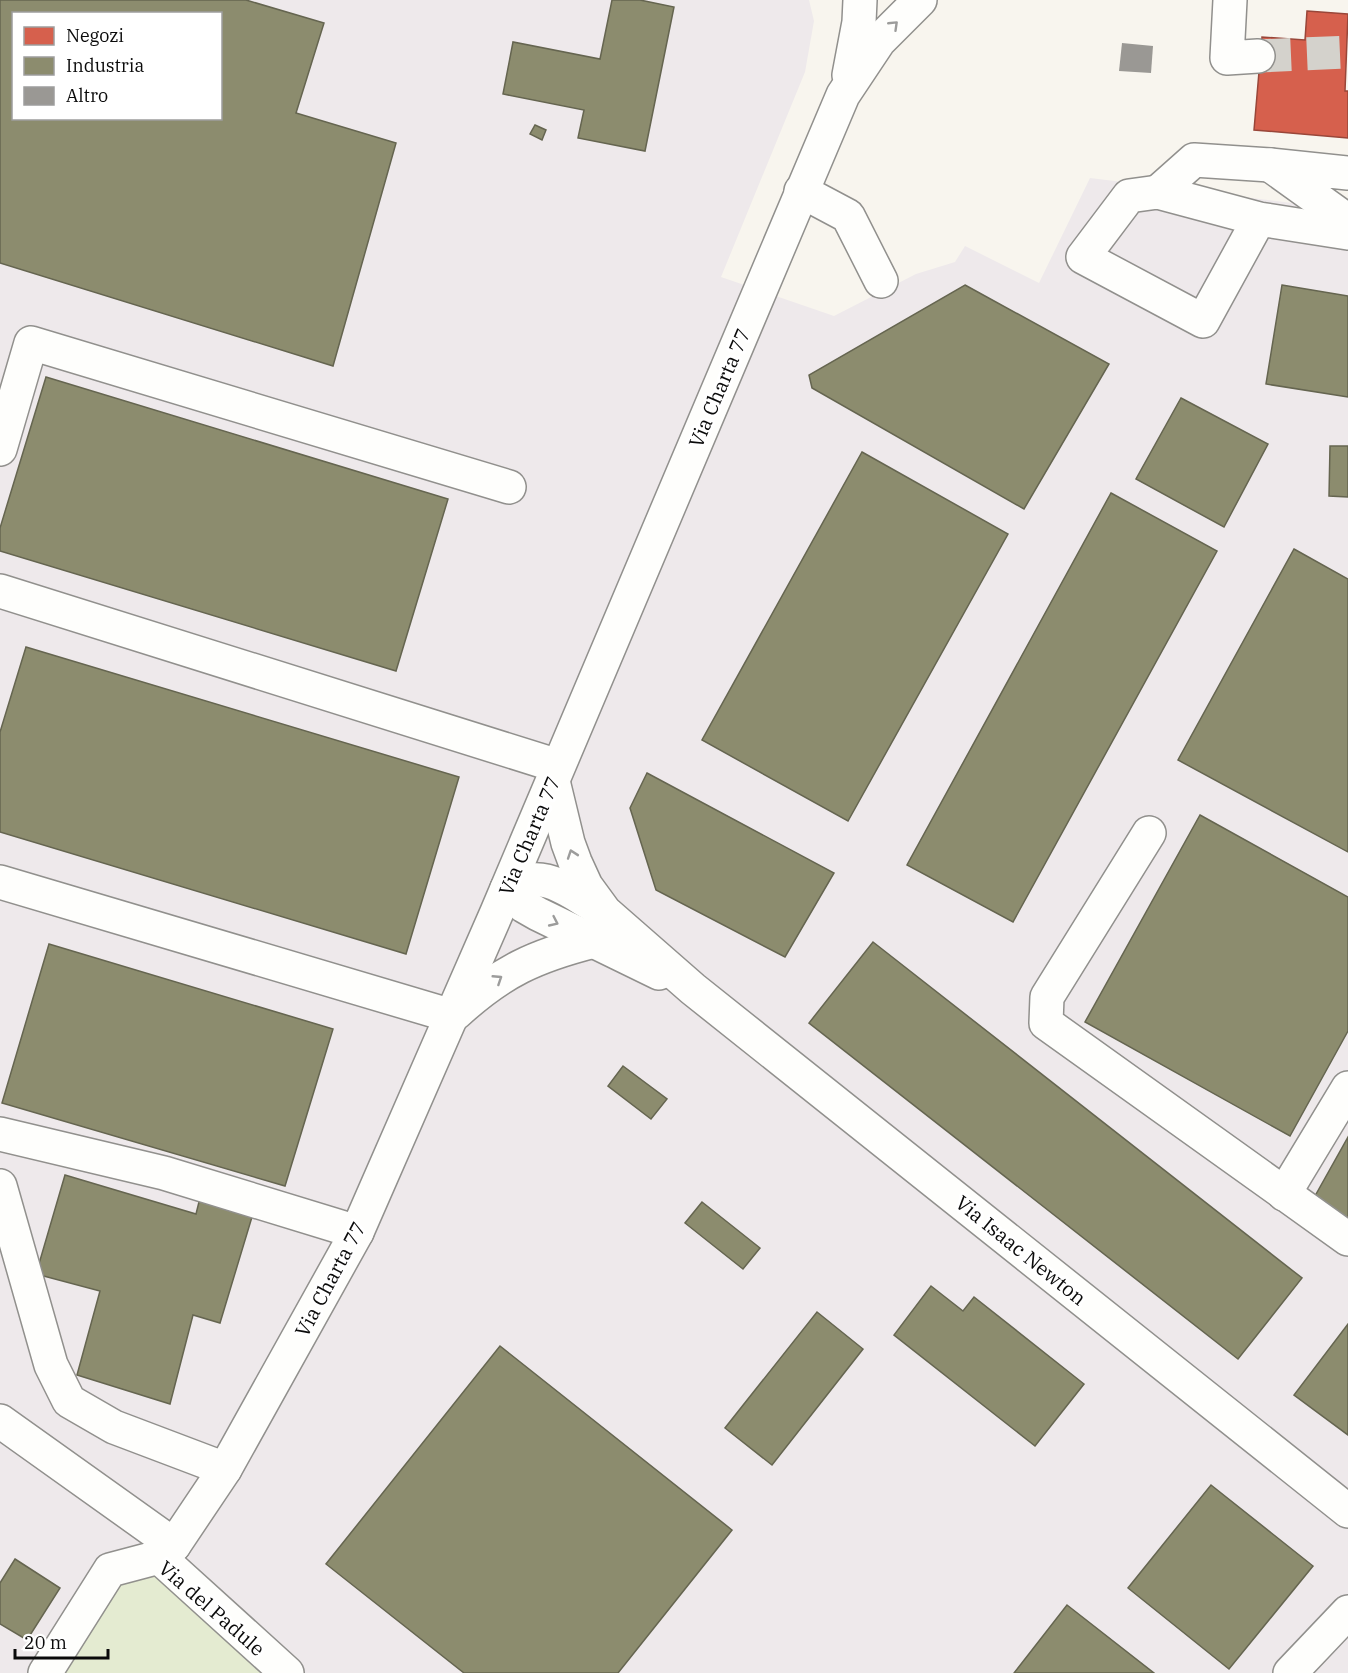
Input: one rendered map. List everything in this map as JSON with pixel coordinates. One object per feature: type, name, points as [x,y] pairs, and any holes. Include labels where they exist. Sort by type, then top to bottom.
[{"type":"street","name":"Via Charta 77","points":[[847,86],[859,22],[860,0]]},
{"type":"street","name":"Via Charta 77","points":[[166,1551],[225,1469],[357,1232],[507,889],[847,86],[883,36],[920,0]]},
{"type":"street","points":[[1230,0],[1227,58],[1258,56]]},
{"type":"street","points":[[1158,192],[1194,160],[1348,173]]},
{"type":"street","points":[[1270,165],[1348,221]]},
{"type":"street","points":[[801,191],[849,216],[881,281]]},
{"type":"street","points":[[1259,219],[1203,321],[1083,257],[1129,196],[1158,192],[1259,219],[1348,233]]},
{"type":"street","points":[[0,449],[31,343],[509,487]]},
{"type":"street","points":[[0,591],[556,774]]},
{"type":"street","name":"Via Isaac Newton","points":[[556,774],[575,862],[600,927]]},
{"type":"street","points":[[1149,832],[1047,997],[1046,1023],[1348,1239]]},
{"type":"street","points":[[0,882],[452,1016],[485,988],[522,965],[600,927]]},
{"type":"street","name":"Via Isaac Newton","points":[[507,889],[524,906],[600,927],[693,989],[1348,1511]]},
{"type":"street","points":[[1284,1194],[1348,1088]]},
{"type":"street","points":[[0,1134],[164,1173],[357,1232]]},
{"type":"street","points":[[0,1186],[51,1365],[69,1401],[114,1428],[225,1469]]},
{"type":"street","points":[[0,1421],[166,1551]]},
{"type":"street","name":"Via del Padule","points":[[45,1673],[110,1570],[166,1551],[287,1673]]},
{"type":"street","points":[[1290,1673],[1348,1612]]},
{"type":"shaded area","points":[[0,0],[809,0],[814,21],[805,72],[721,277],[834,316],[916,274],[955,262],[965,246],[1039,283],[1090,178],[1348,210],[1348,1673],[0,1673]]},
{"type":"green space","points":[[159,1557],[287,1673],[45,1673],[110,1570]]},
{"type":"building: Negozi","points":[[1307,11],[1348,14],[1345,91],[1348,91],[1348,138],[1254,130],[1262,37],[1305,40]]},
{"type":"building: Industria","points":[[0,0],[246,0],[324,23],[296,113],[396,143],[333,366],[0,263]]},
{"type":"building: Industria","points":[[612,0],[640,0],[674,7],[645,151],[578,138],[584,110],[503,94],[513,42],[600,59]]},
{"type":"building: Industria","points":[[535,125],[546,130],[542,140],[530,134]]},
{"type":"building: Industria","points":[[965,285],[1109,364],[1024,509],[812,388],[809,375]]},
{"type":"building: Industria","points":[[1282,285],[1348,296],[1348,397],[1266,384]]},
{"type":"building: Industria","points":[[46,377],[448,499],[396,671],[0,551],[0,528]]},
{"type":"building: Industria","points":[[1181,398],[1268,444],[1224,527],[1136,479]]},
{"type":"building: Industria","points":[[1330,446],[1348,446],[1348,497],[1329,496]]},
{"type":"building: Industria","points":[[862,452],[1008,534],[848,821],[702,740]]},
{"type":"building: Industria","points":[[1111,493],[1217,551],[1013,922],[907,865]]},
{"type":"building: Industria","points":[[1294,549],[1348,579],[1348,852],[1178,760]]},
{"type":"building: Industria","points":[[26,647],[459,777],[406,954],[0,832],[0,732]]},
{"type":"building: Industria","points":[[647,773],[834,873],[785,957],[656,890],[630,808]]},
{"type":"building: Industria","points":[[1200,815],[1348,897],[1348,1031],[1290,1136],[1085,1022]]},
{"type":"building: Industria","points":[[873,942],[1302,1278],[1238,1359],[809,1023]]},
{"type":"building: Industria","points":[[49,944],[333,1029],[285,1186],[2,1103]]},
{"type":"building: Industria","points":[[623,1066],[667,1099],[651,1119],[608,1086]]},
{"type":"building: Industria","points":[[1348,1137],[1348,1226],[1310,1205]]},
{"type":"building: Industria","points":[[65,1175],[196,1214],[202,1190],[255,1207],[220,1323],[193,1315],[170,1404],[77,1375],[100,1291],[36,1274]]},
{"type":"building: Industria","points":[[702,1202],[760,1248],[743,1269],[685,1223]]},
{"type":"building: Industria","points":[[931,1286],[963,1311],[974,1297],[1084,1384],[1035,1446],[894,1335]]},
{"type":"building: Industria","points":[[817,1312],[863,1349],[772,1465],[725,1428]]},
{"type":"building: Industria","points":[[1348,1324],[1348,1435],[1294,1395]]},
{"type":"building: Industria","points":[[500,1346],[732,1530],[618,1673],[464,1673],[326,1564]]},
{"type":"building: Industria","points":[[1211,1485],[1313,1566],[1229,1669],[1128,1588]]},
{"type":"building: Industria","points":[[15,1559],[60,1588],[27,1640],[0,1624],[0,1583]]},
{"type":"building: Industria","points":[[1067,1605],[1154,1673],[1014,1673]]},
{"type":"building: Altro","points":[[1122,43],[1153,46],[1151,73],[1119,71]]},
{"type":"tunnel","points":[[1258,56],[1348,52]]}]
